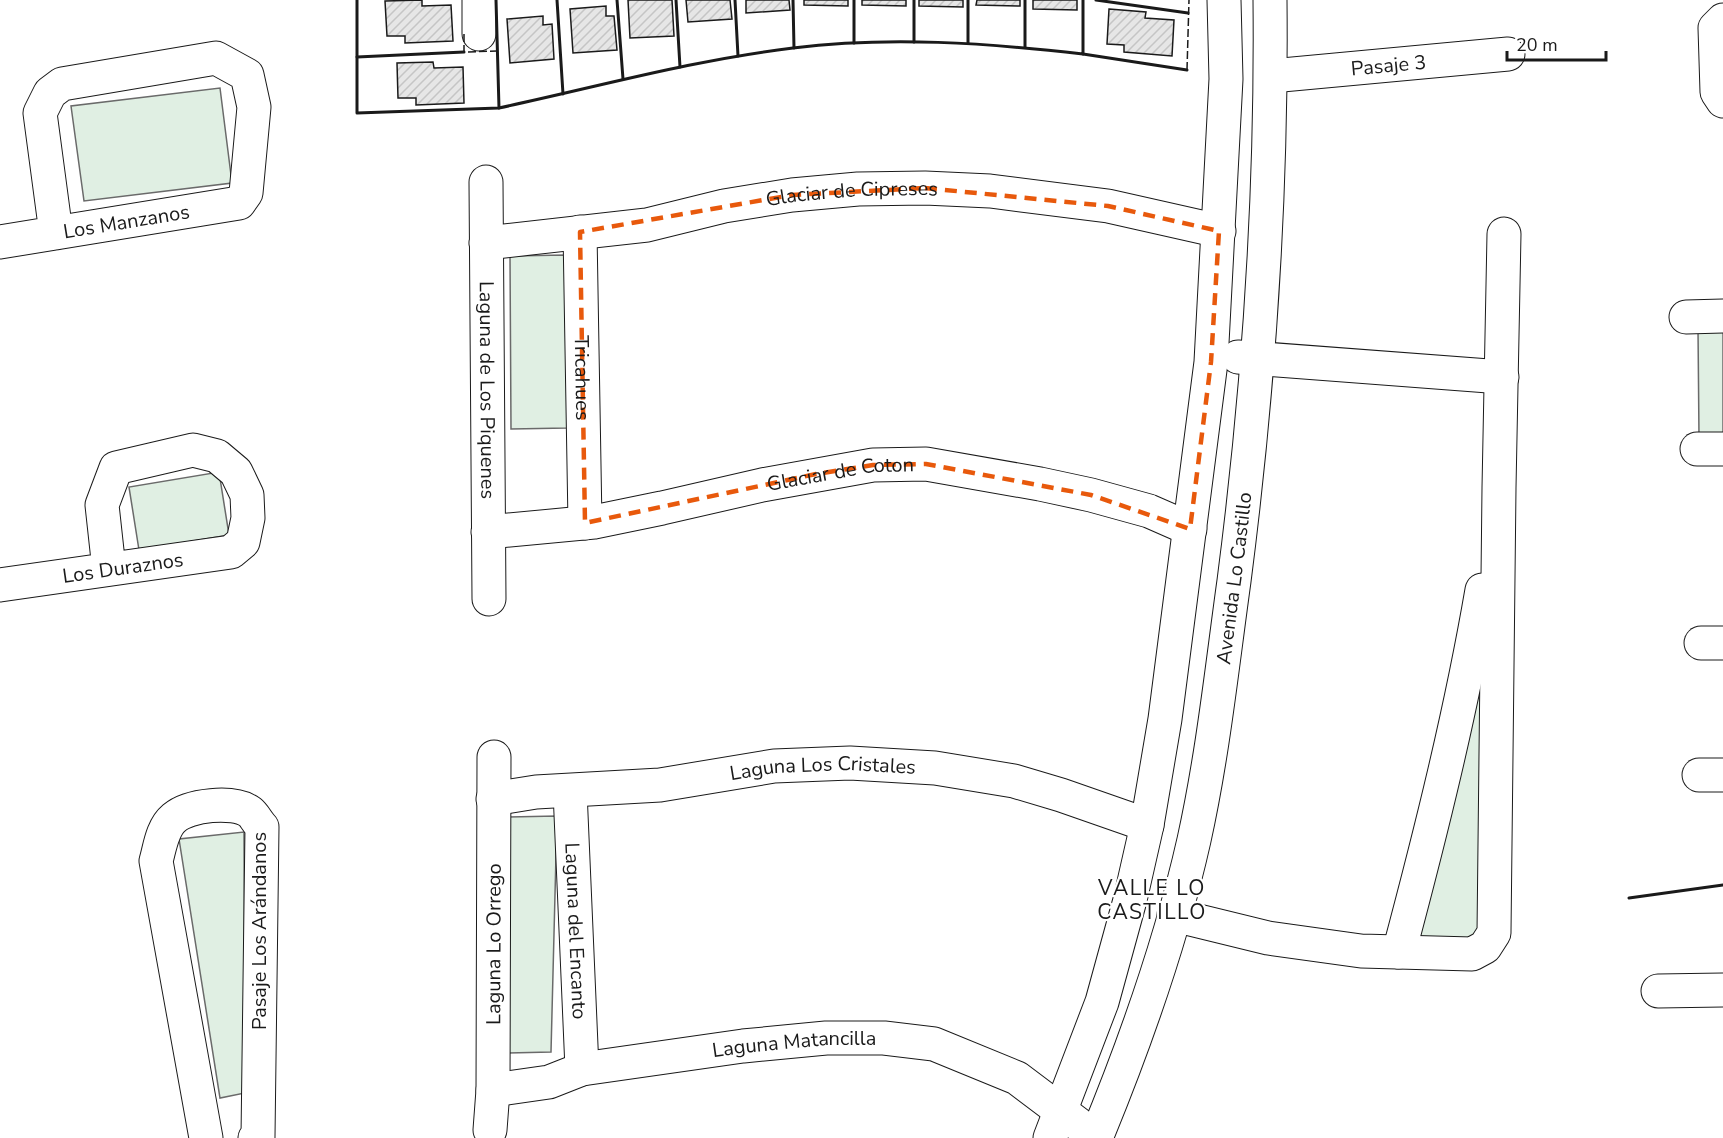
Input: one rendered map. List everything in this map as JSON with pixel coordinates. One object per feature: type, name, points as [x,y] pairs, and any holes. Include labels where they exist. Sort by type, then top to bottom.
[{"type":"street","points":[[479,0],[479,34]]},
{"type":"street","points":[[1080,1131],[1102,1002],[1130,900],[1146,825],[1165,719],[1190,529],[1211,355],[1219,231],[1226,79],[1224,0]]},
{"type":"street","name":"Avenida Lo Castillo","points":[[1080,1131],[1129,1058],[1160,967],[1194,840],[1215,725],[1239,543],[1258,359],[1271,76],[1270,0]]},
{"type":"street","points":[[1723,20],[1715,28],[1717,92],[1723,101]]},
{"type":"street","name":"Pasaje 3","points":[[1271,76],[1508,54]]},
{"type":"street","name":"Los Manzanos","points":[[0,242],[56,233],[239,203],[246,193],[254,106],[247,75],[216,58],[62,84],[50,93],[40,113],[56,233]]},
{"type":"street","name":"Laguna de Los Piquenes","points":[[486,182],[489,598]]},
{"type":"street","name":"Glaciar de Cipreses","points":[[486,243],[647,225],[724,206],[792,195],[858,189],[925,188],[990,191],[1108,206],[1219,231]]},
{"type":"street","name":"Tricahues","points":[[580,232],[585,523]]},
{"type":"street","points":[[1174,915],[1268,938],[1361,951],[1472,954],[1485,947],[1494,933],[1504,234]]},
{"type":"street","points":[[1686,317],[1723,316]]},
{"type":"street","points":[[1211,355],[1502,377]]},
{"type":"street","name":"Los Duraznos","points":[[0,585],[231,552],[243,542],[248,518],[247,495],[236,472],[217,456],[193,450],[116,468],[102,505],[109,569]]},
{"type":"street","name":"Glaciar de Coton","points":[[488,532],[585,523],[816,474],[873,465],[926,464],[1090,495],[1149,511],[1190,529]]},
{"type":"street","points":[[1399,952],[1433,825],[1474,636],[1499,488]]},
{"type":"street","name":"Laguna Lo Orrego","points":[[490,1130],[494,757]]},
{"type":"street","name":"Laguna Los Cristales","points":[[493,799],[537,792],[660,785],[774,766],[850,763],[935,768],[1014,781],[1146,825]]},
{"type":"street","name":"Laguna del Encanto","points":[[570,791],[582,1069]]},
{"type":"street","name":"Pasaje Los Arándanos","points":[[206,1138],[156,861],[164,831],[174,817],[198,807],[222,804],[250,812],[262,827],[256,1138]]},
{"type":"street","points":[[1658,991],[1723,990]]},
{"type":"street","name":"Laguna Matancilla","points":[[492,1090],[549,1082],[582,1069],[743,1046],[826,1038],[885,1038],[934,1044],[1017,1078],[1080,1131]]},
{"type":"highlighted area","points":[[925,188],[1108,206],[1219,231],[1211,362],[1190,529],[1091,495],[926,464],[873,465],[816,474],[585,523],[580,232],[792,195]]},
{"type":"green space","points":[[220,88],[232,183],[84,201],[71,106]]},
{"type":"green space","points":[[566,255],[567,428],[511,429],[510,256]]},
{"type":"green space","points":[[1723,328],[1723,437],[1699,437],[1698,329]]},
{"type":"green space","points":[[219,472],[229,535],[139,550],[129,487]]},
{"type":"green space","points":[[1486,631],[1484,925],[1468,941],[1410,942]]},
{"type":"green space","points":[[557,816],[551,1052],[508,1053],[506,817]]},
{"type":"green space","points":[[244,832],[245,1093],[220,1098],[179,839]]},
{"type":"building","points":[[422,0],[422,6],[451,5],[453,41],[405,43],[405,36],[387,36],[385,1]]},
{"type":"building","points":[[628,0],[672,0],[674,36],[630,38]]},
{"type":"building","points":[[686,0],[730,0],[732,19],[688,22]]},
{"type":"building","points":[[746,0],[789,0],[790,10],[746,13]]},
{"type":"building","points":[[804,0],[848,0],[848,6],[804,5]]},
{"type":"building","points":[[862,0],[906,0],[906,6],[862,5]]},
{"type":"building","points":[[919,0],[963,0],[963,7],[919,6]]},
{"type":"building","points":[[977,0],[1020,0],[1020,6],[976,5]]},
{"type":"building","points":[[1033,0],[1077,0],[1077,10],[1033,9]]},
{"type":"building","points":[[606,6],[606,16],[614,16],[617,50],[573,53],[570,9]]},
{"type":"building","points":[[1109,9],[1146,12],[1145,18],[1174,20],[1172,56],[1124,52],[1124,45],[1107,44]]},
{"type":"building","points":[[543,16],[543,25],[552,24],[554,59],[510,63],[507,19]]},
{"type":"building","points":[[433,62],[434,68],[463,67],[464,103],[416,105],[416,98],[398,98],[397,63]]},
{"type":"fence","points":[[1187,70],[1189,0]]},
{"type":"fence","points":[[464,34],[464,52],[497,51]]},
{"type":"wall","points":[[357,0],[357,113],[499,108],[496,0]]},
{"type":"wall","points":[[557,0],[563,94]]},
{"type":"wall","points":[[617,0],[623,79]]},
{"type":"wall","points":[[676,0],[680,67]]},
{"type":"wall","points":[[735,0],[738,56]]},
{"type":"wall","points":[[793,0],[794,48]]},
{"type":"wall","points":[[854,0],[854,43]]},
{"type":"wall","points":[[914,0],[914,42]]},
{"type":"wall","points":[[968,0],[968,43]]},
{"type":"wall","points":[[1025,0],[1025,47]]},
{"type":"wall","points":[[499,108],[719,59],[829,44],[938,42],[1083,54],[1083,0]]},
{"type":"wall","points":[[1096,0],[1188,13]]},
{"type":"wall","points":[[357,57],[464,52]]},
{"type":"wall","points":[[1083,54],[1187,70]]},
{"type":"wall","points":[[1629,898],[1723,885]]},
{"type":"district","name":"VALLE LO CASTILLO","points":[[1152,900]]}]
